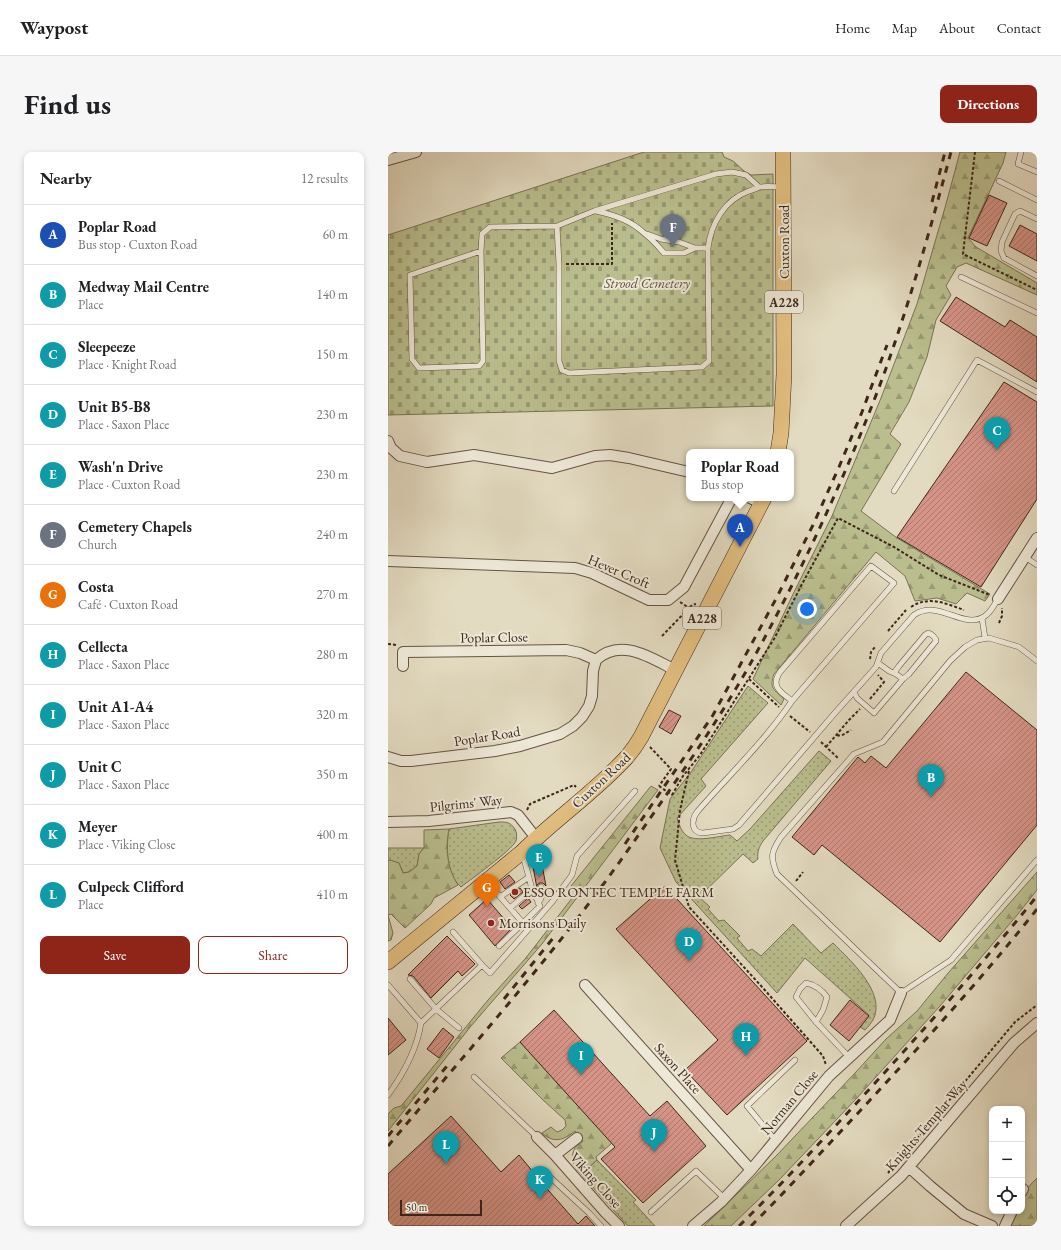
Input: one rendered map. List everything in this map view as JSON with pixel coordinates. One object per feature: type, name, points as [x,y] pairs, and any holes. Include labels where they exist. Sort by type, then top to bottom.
[{"type":"main road","name":"Cuxton Road","points":[[778,449],[781,433],[784,374],[783,152]]},
{"type":"main road","name":"Cuxton Road","points":[[388,962],[487,882],[523,857],[536,838],[603,781],[628,756],[641,737],[758,501]]},
{"type":"street","points":[[388,160],[416,152]]},
{"type":"street","points":[[388,441],[391,448],[400,456],[427,462],[474,455],[552,468],[595,456],[610,455],[686,471]]},
{"type":"street","name":"Hever Croft","points":[[388,561],[575,568],[592,573],[649,600],[668,600],[684,587],[730,501]]},
{"type":"street","points":[[998,599],[1037,538]]},
{"type":"street","points":[[596,660],[610,652],[627,649],[637,652],[675,670]]},
{"type":"street","name":"Poplar Close","points":[[403,666],[403,652],[566,650],[580,652],[596,660]]},
{"type":"street","name":"Poplar Road","points":[[388,757],[401,761],[411,761],[495,751],[520,746],[560,734],[573,726],[582,717],[589,706],[592,696],[593,671],[596,660]]},
{"type":"street","name":"Pilgrims' Way","points":[[388,822],[429,821],[511,812],[518,815],[536,838]]},
{"type":"street","name":"Saxon Place","points":[[585,986],[751,1170]]},
{"type":"street","name":"Norman Close","points":[[693,1226],[724,1198],[751,1170],[829,1076],[890,1020],[901,993]]},
{"type":"street","name":"Knights Templar Way","points":[[846,1226],[893,1184],[1014,1043],[1037,1023]]},
{"type":"street","points":[[537,1137],[555,1155]]},
{"type":"street","name":"Viking Close","points":[[577,1138],[555,1155],[619,1226]]},
{"type":"street","points":[[909,1166],[930,1186],[964,1214],[992,1226]]},
{"type":"street","points":[[1005,1226],[1011,1214]]},
{"type":"lane","points":[[1021,152],[1018,164],[1037,172]]},
{"type":"lane","points":[[481,250],[410,275],[412,359],[420,368],[479,366],[483,361],[481,250],[482,234],[490,227],[557,226],[594,211],[716,174],[732,172],[746,176],[759,187]]},
{"type":"lane","points":[[998,181],[1037,200]]},
{"type":"lane","points":[[557,226],[559,264],[559,361],[562,370],[569,373],[702,367],[710,361],[708,248],[710,236],[717,218],[728,204],[744,193],[759,187],[783,187]]},
{"type":"lane","points":[[594,211],[612,215],[628,221],[644,232],[664,253],[684,252],[695,248],[708,248]]},
{"type":"lane","points":[[1037,219],[1020,211],[1015,214],[1002,242],[1001,251],[1004,258],[1037,276]]},
{"type":"lane","points":[[644,232],[661,239],[679,242],[695,248]]},
{"type":"lane","points":[[961,277],[1037,313]]},
{"type":"lane","points":[[894,491],[978,360],[1037,392]]},
{"type":"lane","points":[[1025,557],[1037,564]]},
{"type":"lane","points":[[792,701],[780,692],[776,685],[776,679],[780,672],[871,566],[894,583],[792,701],[746,758],[697,812],[692,822],[696,831],[703,833],[733,829],[738,826],[814,736],[872,671],[878,663],[881,653],[916,614],[933,610],[969,620],[982,618],[988,614],[998,599]]},
{"type":"lane","points":[[982,618],[985,638]]},
{"type":"lane","points":[[854,692],[857,698],[874,713],[902,679],[909,674],[936,642],[936,639],[931,634],[925,634],[894,673]]},
{"type":"lane","points":[[1037,661],[1019,646],[995,639],[985,638],[972,642],[958,652],[883,742],[854,754],[780,837],[774,848],[772,862],[777,874],[901,993],[951,960],[1037,860]]},
{"type":"lane","points":[[878,663],[902,679]]},
{"type":"lane","points":[[453,932],[482,966],[490,973],[552,902],[572,875],[577,856],[634,791]]},
{"type":"lane","points":[[523,857],[536,862],[537,866]]},
{"type":"lane","points":[[499,946],[540,906],[532,889],[523,857]]},
{"type":"lane","points":[[500,897],[529,877]]},
{"type":"lane","points":[[487,882],[522,923]]},
{"type":"lane","points":[[538,903],[542,895],[541,887]]},
{"type":"lane","points":[[510,908],[532,889]]},
{"type":"lane","points":[[388,1095],[395,1086],[410,1059],[418,1037],[421,1023],[482,966]]},
{"type":"lane","points":[[410,979],[436,1009],[459,1028]]},
{"type":"lane","points":[[816,1022],[823,1010],[827,997],[823,991],[813,984],[806,983],[800,989],[796,997],[816,1022],[849,1057]]},
{"type":"lane","points":[[388,985],[421,1023]]},
{"type":"lane","points":[[776,1140],[747,1106],[795,1060]]},
{"type":"lane","points":[[474,1077],[537,1137]]},
{"type":"lane","points":[[652,1212],[696,1170],[724,1198]]},
{"type":"lane","points":[[551,1178],[601,1226]]},
{"type":"path","points":[[975,152],[963,254],[1037,290]]},
{"type":"path","points":[[559,264],[612,264],[612,215]]},
{"type":"path","points":[[641,737],[671,769],[659,786],[672,795],[774,639],[838,518],[894,548],[939,575],[998,599]]},
{"type":"path","points":[[888,631],[904,612],[920,602],[936,601],[967,610]]},
{"type":"path","points":[[662,636],[692,605],[698,604]]},
{"type":"path","points":[[872,671],[866,665],[872,650],[878,643]]},
{"type":"path","points":[[749,679],[845,764]]},
{"type":"path","points":[[837,735],[839,736],[846,734],[851,730]]},
{"type":"path","points":[[689,770],[680,810],[675,860],[689,907],[823,1056],[829,1076]]},
{"type":"path","points":[[530,804],[574,785],[584,797]]},
{"type":"path","points":[[791,887],[803,872]]},
{"type":"path","points":[[886,1174],[1015,1022],[1036,1007]]},
{"type":"green space","name":"Strood Cemetery","points":[[644,152],[722,152],[724,157],[733,161],[751,175],[773,174],[773,406],[388,415],[388,235]]},
{"type":"green space","points":[[960,152],[1006,152],[1003,163],[968,238],[976,247],[1037,283],[1037,295],[966,263],[957,267],[946,286],[951,295],[936,320],[927,357],[909,402],[890,434],[901,444],[861,511],[897,538],[990,594],[985,601],[967,593],[956,604],[937,598],[915,601],[905,576],[876,552],[774,674],[772,686],[784,699],[781,705],[753,679],[832,516],[881,398],[917,304]]},
{"type":"green space","points":[[748,686],[768,703],[701,779],[706,786],[677,818],[681,829],[686,835],[695,839],[701,839],[730,835],[737,841],[750,829],[819,751],[831,761],[760,845],[758,859],[753,863],[743,854],[699,897],[710,907],[708,909],[719,921],[724,920],[740,936],[737,938],[748,951],[752,949],[761,956],[793,924],[821,953],[833,943],[857,968],[871,988],[875,999],[876,1010],[873,1020],[865,1030],[860,1027],[869,1015],[805,958],[777,993],[676,882],[660,848],[670,799],[691,772]]},
{"type":"green space","points":[[651,786],[658,790],[542,944],[471,1026],[388,1131],[388,1114],[394,1108],[401,1106],[488,1000],[525,959],[576,893],[571,886]]},
{"type":"green space","points":[[499,822],[512,825],[517,836],[516,841],[513,846],[499,858],[461,887],[452,875],[448,860],[449,829]]},
{"type":"green space","points":[[449,829],[447,851],[449,865],[458,885],[434,898],[431,904],[405,928],[391,914],[388,915],[388,861],[390,860],[399,863],[403,873],[409,872],[417,866],[419,854],[424,848],[424,830]]},
{"type":"green space","points":[[388,848],[424,848],[419,854],[417,866],[409,872],[403,873],[399,863],[390,860],[388,861]]},
{"type":"green space","points":[[1037,872],[1037,890],[1018,914],[940,1006],[857,1098],[780,1179],[731,1226],[704,1226],[776,1156],[886,1039],[917,1011],[949,972]]},
{"type":"green space","points":[[388,915],[393,933],[391,940],[388,941]]},
{"type":"green space","points":[[520,1042],[612,1143],[596,1157],[597,1160],[581,1174],[576,1169],[572,1157],[575,1147],[583,1141],[575,1131],[567,1137],[559,1140],[551,1139],[542,1133],[551,1127],[557,1132],[562,1130],[566,1126],[565,1120],[501,1058]]},
{"type":"green space","points":[[597,1160],[636,1200],[633,1202],[655,1226],[628,1226],[581,1174]]},
{"type":"green space","points":[[1037,1178],[1037,1226],[1008,1226],[1014,1214],[1025,1214],[1025,1192]]},
{"type":"building","points":[[989,195],[1007,203],[987,246],[969,238]]},
{"type":"building","points":[[1020,225],[1037,234],[1037,261],[1009,246]]},
{"type":"building","points":[[956,297],[1005,327],[1010,320],[1037,337],[1037,382],[940,321]]},
{"type":"building","points":[[1004,382],[1037,402],[1037,499],[981,587],[897,537]]},
{"type":"building","points":[[966,672],[1037,730],[1037,825],[940,942],[822,845],[814,855],[792,837],[858,757],[865,763],[871,756],[886,768]]},
{"type":"building","points":[[669,710],[681,716],[671,734],[659,727]]},
{"type":"building","points":[[541,865],[546,886],[543,883],[540,883],[537,885],[537,888],[533,867],[537,870]]},
{"type":"building","points":[[509,875],[515,882],[505,889],[500,882]]},
{"type":"building","points":[[665,886],[807,1041],[727,1115],[685,1070],[718,1040],[616,929]]},
{"type":"building","points":[[520,888],[523,892],[514,899],[510,895]]},
{"type":"building","points":[[528,898],[531,902],[522,909],[519,906]]},
{"type":"building","name":"Morrisons Daily","points":[[487,899],[512,928],[495,946],[469,915]]},
{"type":"building","points":[[447,936],[475,964],[462,976],[458,971],[431,998],[413,976],[408,975]]},
{"type":"building","points":[[850,1000],[869,1016],[849,1041],[830,1025]]},
{"type":"building","points":[[554,1010],[650,1116],[667,1101],[706,1146],[643,1203],[601,1159],[615,1147],[520,1042]]},
{"type":"building","points":[[388,1018],[406,1040],[388,1055]]},
{"type":"building","points":[[443,1028],[454,1037],[439,1058],[427,1049]]},
{"type":"building","points":[[451,1116],[501,1172],[519,1155],[578,1224],[586,1216],[595,1226],[388,1226],[388,1174]]},
{"type":"railway","points":[[932,202],[945,152]]},
{"type":"railway","points":[[388,1146],[524,985],[577,919],[644,827],[734,693],[772,625],[807,555],[840,483],[870,410],[894,347],[928,236],[951,152]]},
{"type":"railway","points":[[625,844],[713,715],[777,597],[813,525],[839,467],[862,412],[887,345]]},
{"type":"railway","points":[[739,1226],[796,1168],[900,1056],[1037,896]]},
{"type":"railway","points":[[751,1226],[859,1112],[927,1037],[972,987],[1037,909]]},
{"type":"railway","points":[[504,999],[554,937]]},
{"type":"railway","points":[[388,1136],[447,1066]]},
{"type":"place","name":"Cemetery Chapels","points":[[673,247]]},
{"type":"place","name":"Sleepeeze","points":[[997,450]]},
{"type":"place","name":"Poplar Road","points":[[740,547]]},
{"type":"place","name":"Medway Mail Centre","points":[[931,797]]},
{"type":"place","name":"Wash'n Drive","points":[[539,877]]},
{"type":"place","name":"ESSO RONTEC TEMPLE FARM","points":[[515,892]]},
{"type":"place","name":"Costa","points":[[487,907]]},
{"type":"place","name":"Morrisons Daily","points":[[491,923]]},
{"type":"place","name":"Unit B5-B8","points":[[689,961]]},
{"type":"place","name":"Cellecta","points":[[746,1056]]},
{"type":"place","name":"Unit A1-A4","points":[[581,1075]]},
{"type":"place","name":"Unit C","points":[[654,1152]]},
{"type":"place","name":"Culpeck Clifford","points":[[446,1164]]},
{"type":"place","name":"Meyer","points":[[540,1199]]}]
